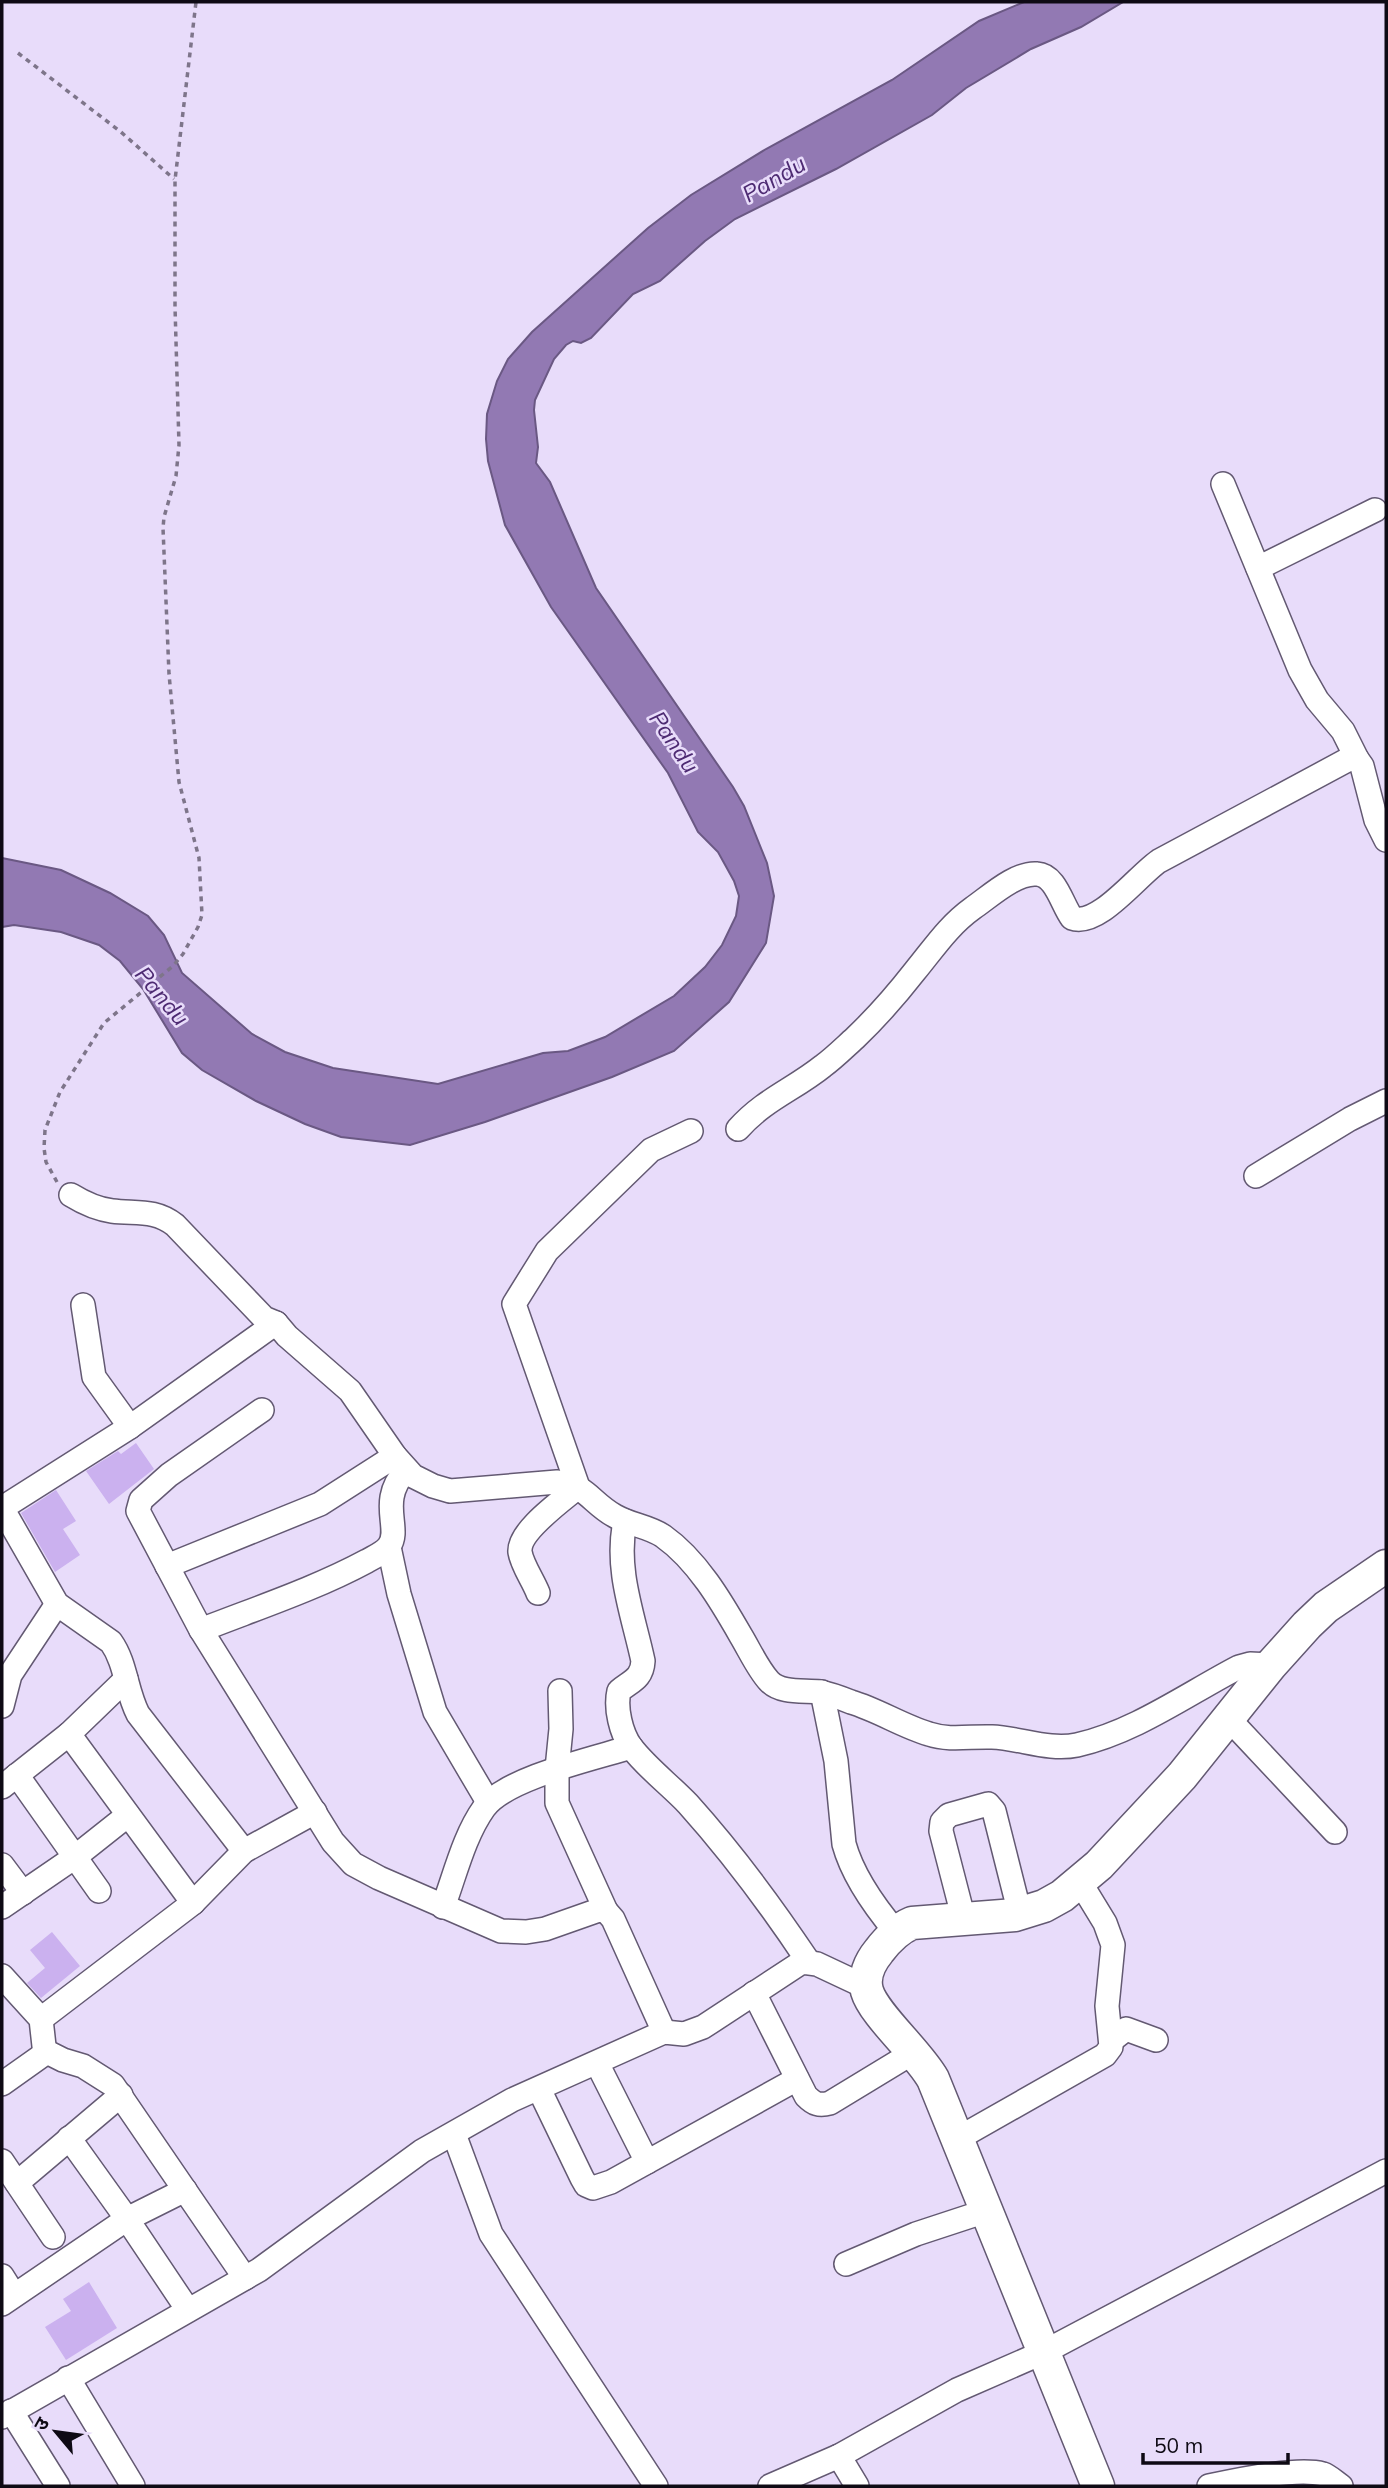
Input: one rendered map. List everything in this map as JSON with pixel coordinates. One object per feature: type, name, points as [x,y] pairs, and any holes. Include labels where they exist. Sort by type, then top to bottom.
[{"type":"street","points":[[1223,484],[1300,670],[1317,700],[1343,731],[1362,766],[1376,820],[1386,840]]},
{"type":"street","points":[[1258,568],[1375,509]]},
{"type":"street","points":[[738,1129],[753,1112],[823,1066],[853,1040],[916,970],[939,938],[958,919],[1005,885],[1028,874],[1044,875],[1052,882],[1072,918],[1088,918],[1108,906],[1146,869],[1159,861],[1346,758],[1357,759]]},
{"type":"street","points":[[1256,1176],[1350,1119],[1386,1101]]},
{"type":"street","points":[[578,1487],[514,1304],[547,1251],[575,1223],[651,1150],[691,1131]]},
{"type":"street","points":[[71,1195],[97,1208],[154,1213],[166,1218],[251,1306],[264,1318],[276,1323],[350,1391],[400,1463],[433,1486],[450,1491],[557,1482],[578,1487],[606,1510],[625,1521],[652,1529],[671,1542],[718,1597],[769,1681],[788,1690],[822,1692],[864,1706],[932,1735],[948,1738],[991,1737],[1061,1746],[1076,1745],[1128,1727],[1239,1667],[1250,1664],[1271,1665]]},
{"type":"street","points":[[83,1305],[94,1377],[130,1427]]},
{"type":"street","points":[[244,1851],[138,1714],[131,1700],[116,1649],[111,1642],[57,1604],[2,1508],[130,1427],[276,1323]]},
{"type":"street","points":[[262,1410],[169,1475],[141,1500],[138,1511],[201,1629],[333,1842],[353,1864],[492,1928],[515,1933],[545,1929],[599,1910],[606,1911]]},
{"type":"street","points":[[400,1463],[391,1495],[393,1533],[389,1547],[399,1594],[435,1712],[488,1802]]},
{"type":"street","points":[[167,1566],[320,1504],[400,1463]]},
{"type":"street","points":[[538,1593],[523,1559],[521,1544],[524,1536],[578,1487]]},
{"type":"street","points":[[625,1521],[621,1549],[622,1574],[643,1661],[636,1680],[619,1691],[617,1698],[625,1735],[631,1747],[689,1805],[765,1899],[808,1961],[866,1986]]},
{"type":"street","points":[[201,1629],[344,1573],[389,1547]]},
{"type":"street","points":[[1098,2486],[933,2078],[873,2003],[866,1986],[866,1977],[875,1956],[896,1933],[912,1923],[1020,1913],[1044,1906],[1080,1882],[1182,1776],[1271,1665],[1326,1607],[1386,1566]]},
{"type":"street","points":[[2,1706],[10,1675],[57,1604]]},
{"type":"street","points":[[99,1891],[75,1857],[9,1781],[69,1734],[126,1679]]},
{"type":"street","points":[[560,1691],[561,1740],[557,1769],[557,1803],[606,1911],[614,1919],[664,2032]]},
{"type":"street","points":[[822,1692],[836,1761],[847,1856],[896,1933]]},
{"type":"street","points":[[1228,1718],[1335,1832]]},
{"type":"street","points":[[69,1734],[193,1903]]},
{"type":"street","points":[[443,1907],[471,1832],[488,1802],[509,1788],[557,1769],[631,1747]]},
{"type":"street","points":[[964,1920],[941,1831],[942,1822],[949,1815],[988,1804],[994,1811],[1020,1913]]},
{"type":"street","points":[[41,2019],[193,1903],[244,1851],[315,1812]]},
{"type":"street","points":[[2,1907],[75,1857],[128,1815]]},
{"type":"street","points":[[2,1865],[23,1893]]},
{"type":"street","points":[[957,2139],[1105,2056],[1111,2047],[1107,2006],[1113,1945],[1105,1923],[1080,1882]]},
{"type":"street","points":[[58,2486],[6,2414],[245,2278],[402,2165],[512,2100],[664,2032],[692,2032],[802,1962],[808,1961]]},
{"type":"street","points":[[2,1976],[41,2019],[47,2052],[105,2078],[121,2095],[245,2278]]},
{"type":"street","points":[[754,1993],[806,2096],[813,2103],[821,2105],[835,2099],[914,2052]]},
{"type":"street","points":[[1112,2040],[1126,2029],[1156,2040]]},
{"type":"street","points":[[2,2084],[47,2052]]},
{"type":"street","points":[[597,2063],[647,2162]]},
{"type":"street","points":[[538,2088],[586,2185],[593,2188],[600,2187],[647,2162],[797,2079]]},
{"type":"street","points":[[17,2183],[121,2095]]},
{"type":"street","points":[[454,2134],[491,2234],[656,2486]]},
{"type":"street","points":[[69,2138],[188,2310]]},
{"type":"street","points":[[2,2161],[53,2237]]},
{"type":"street","points":[[770,2486],[839,2456],[957,2390],[1044,2352],[1386,2171]]},
{"type":"street","points":[[6,2292],[127,2219],[185,2190]]},
{"type":"street","points":[[846,2264],[916,2234],[986,2211]]},
{"type":"street","points":[[68,2378],[129,2485]]},
{"type":"street","points":[[839,2456],[857,2486]]},
{"type":"street","points":[[1209,2486],[1308,2472],[1325,2475],[1341,2486]]},
{"type":"path","points":[[71,1195],[60,1186],[46,1162],[45,1130],[60,1092],[104,1023],[173,966],[183,954],[198,927],[202,905],[199,858],[179,782],[167,624],[164,517],[176,476],[179,445],[174,180],[197,2]]},
{"type":"path","points":[[18,53],[121,132],[174,180]]},
{"type":"water","name":"Pandu","points":[[1024,2],[1123,2],[1081,27],[1031,49],[966,88],[932,115],[836,169],[735,219],[705,241],[660,281],[633,294],[591,338],[581,343],[573,341],[566,345],[554,359],[535,400],[538,447],[536,463],[550,482],[596,588],[733,787],[744,806],[767,863],[774,896],[766,943],[729,1002],[674,1051],[612,1077],[485,1122],[410,1145],[341,1137],[256,1101],[202,1070],[182,1053],[143,989],[120,961],[99,945],[61,932],[14,925],[2,927],[2,858],[61,870],[110,893],[148,916],[164,935],[182,973],[252,1034],[285,1052],[333,1068],[438,1084],[543,1053],[568,1051],[605,1037],[674,996],[705,967],[722,945],[736,916],[739,896],[718,852],[698,832],[668,773],[551,607],[505,525],[488,461],[486,439],[487,414],[497,381],[508,359],[532,332],[648,228],[691,195],[766,149],[892,80],[979,21]]},
{"type":"building","points":[[136,1443],[154,1469],[109,1504],[86,1471],[118,1451],[121,1454]]},
{"type":"building","points":[[56,1490],[76,1521],[63,1529],[80,1555],[55,1572],[21,1513]]},
{"type":"building","points":[[52,1932],[80,1966],[41,1998],[27,1983],[45,1968],[30,1950]]},
{"type":"building","points":[[89,2282],[117,2328],[66,2360],[45,2327],[71,2311],[63,2299]]}]
